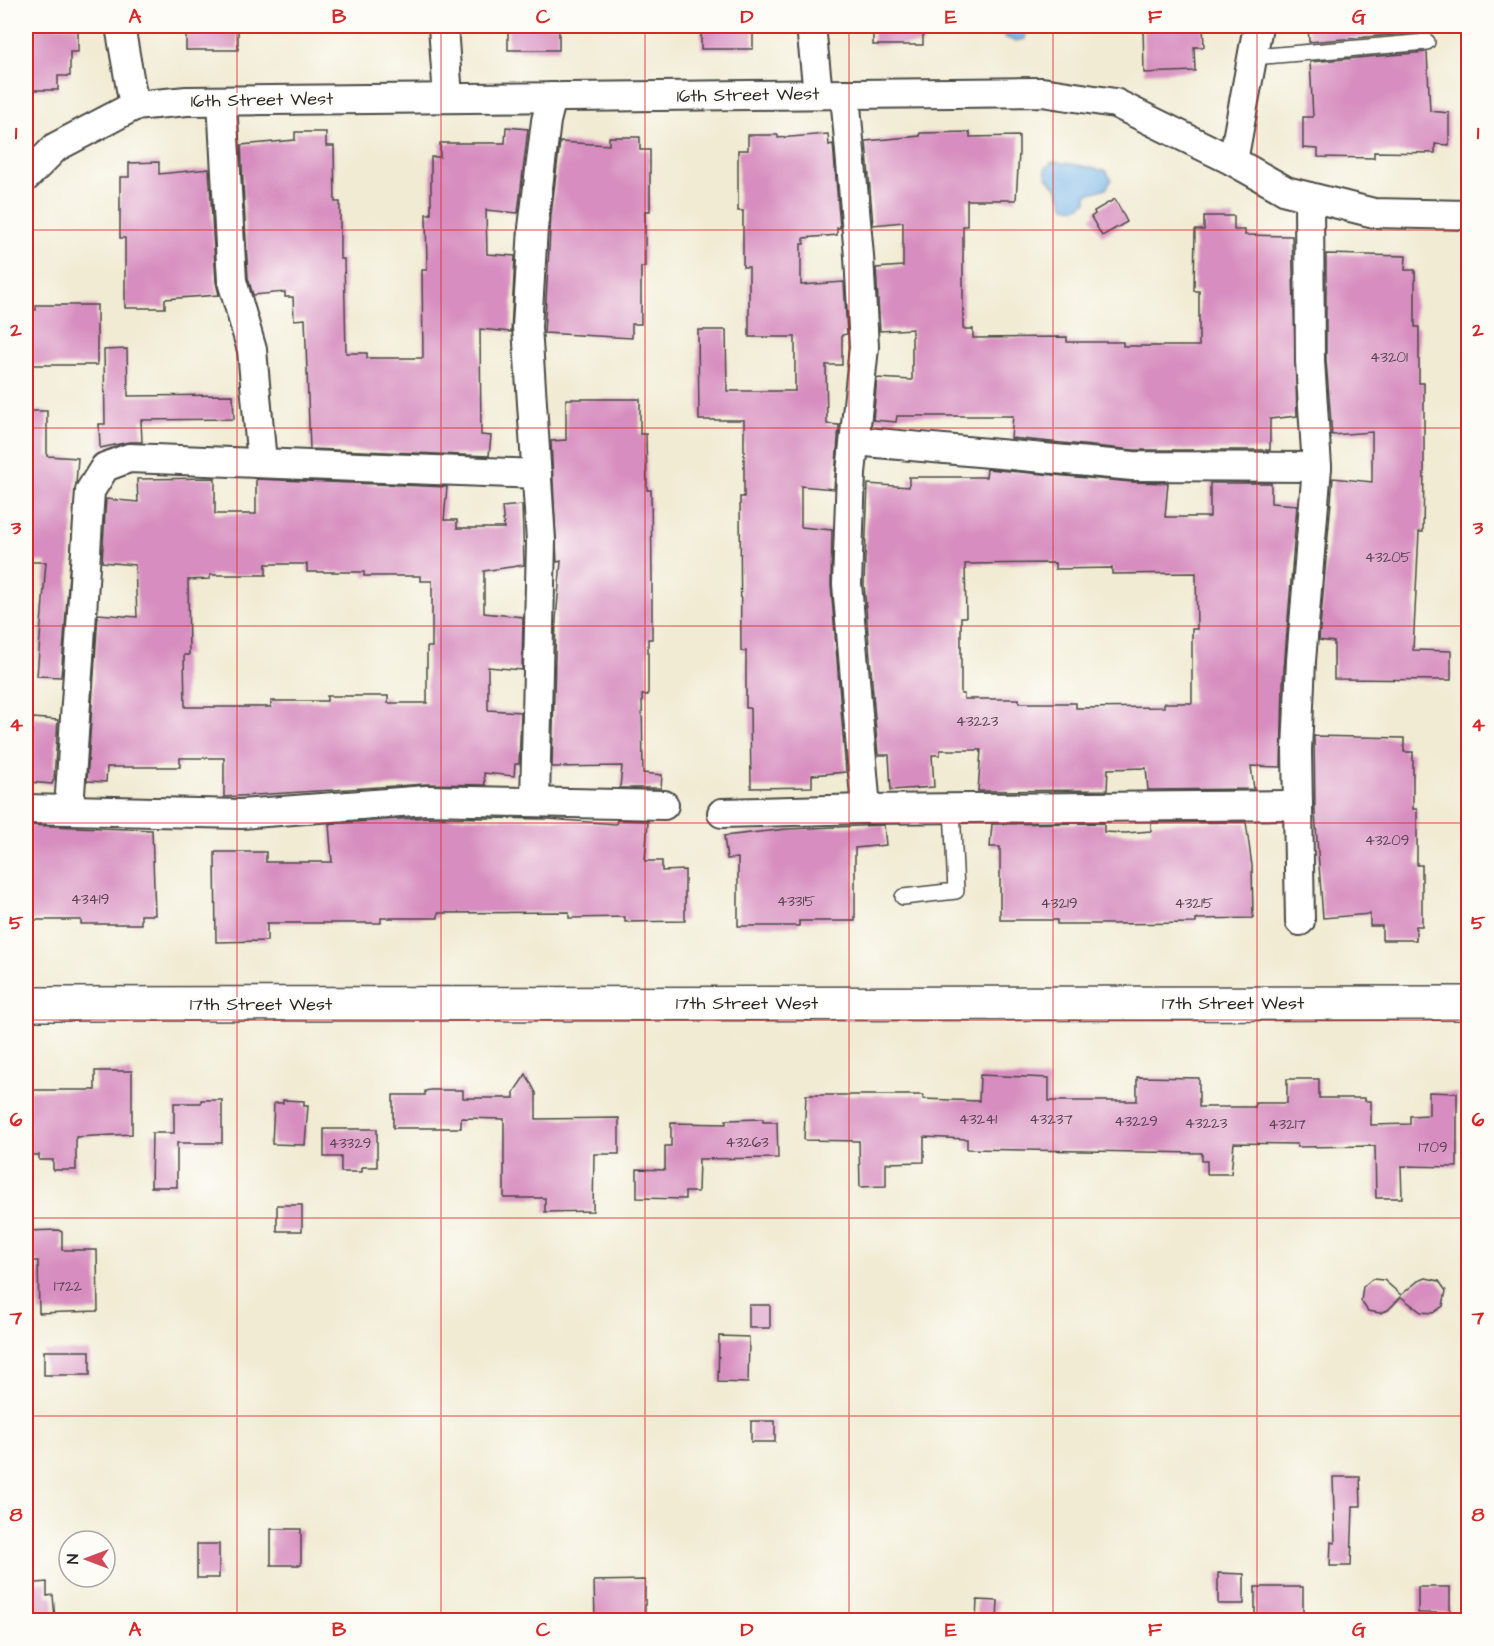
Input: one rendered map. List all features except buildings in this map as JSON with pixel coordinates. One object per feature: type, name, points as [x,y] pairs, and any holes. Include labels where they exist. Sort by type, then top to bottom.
[{"type":"street","points":[[120,26],[134,106]]},
{"type":"street","points":[[443,26],[448,98]]},
{"type":"street","points":[[811,26],[832,94],[860,256],[864,347],[855,441],[847,584],[866,808]]},
{"type":"street","points":[[1233,161],[1258,26]]},
{"type":"street","name":"16th Street West","points":[[26,177],[56,147],[134,106],[222,101],[1042,92],[1115,103],[1233,161],[1286,191],[1374,213],[1468,215]]},
{"type":"street","points":[[535,801],[541,541],[527,327],[533,228],[546,122],[552,97]]},
{"type":"street","points":[[222,101],[232,281],[252,350],[262,463]]},
{"type":"street","points":[[1300,921],[1297,750],[1301,661],[1317,467],[1310,361],[1309,197]]},
{"type":"street","points":[[855,441],[1133,466],[1317,467]]},
{"type":"street","points":[[69,809],[90,491],[105,467],[129,458],[537,474]]},
{"type":"street","points":[[26,808],[241,814],[427,800],[664,805]]},
{"type":"street","points":[[722,813],[866,808],[1298,805]]},
{"type":"street","name":"17th Street West","points":[[26,1004],[1468,1003]]},
{"type":"lane","points":[[1254,57],[1427,42]]},
{"type":"lane","points":[[903,897],[956,891],[952,808]]},
{"type":"water","points":[[1004,26],[1027,26],[1025,39],[1015,41],[1004,37]]},
{"type":"water","points":[[1052,162],[1106,171],[1111,179],[1107,188],[1087,194],[1087,201],[1077,208],[1065,206],[1058,190],[1047,177],[1045,169]]}]
